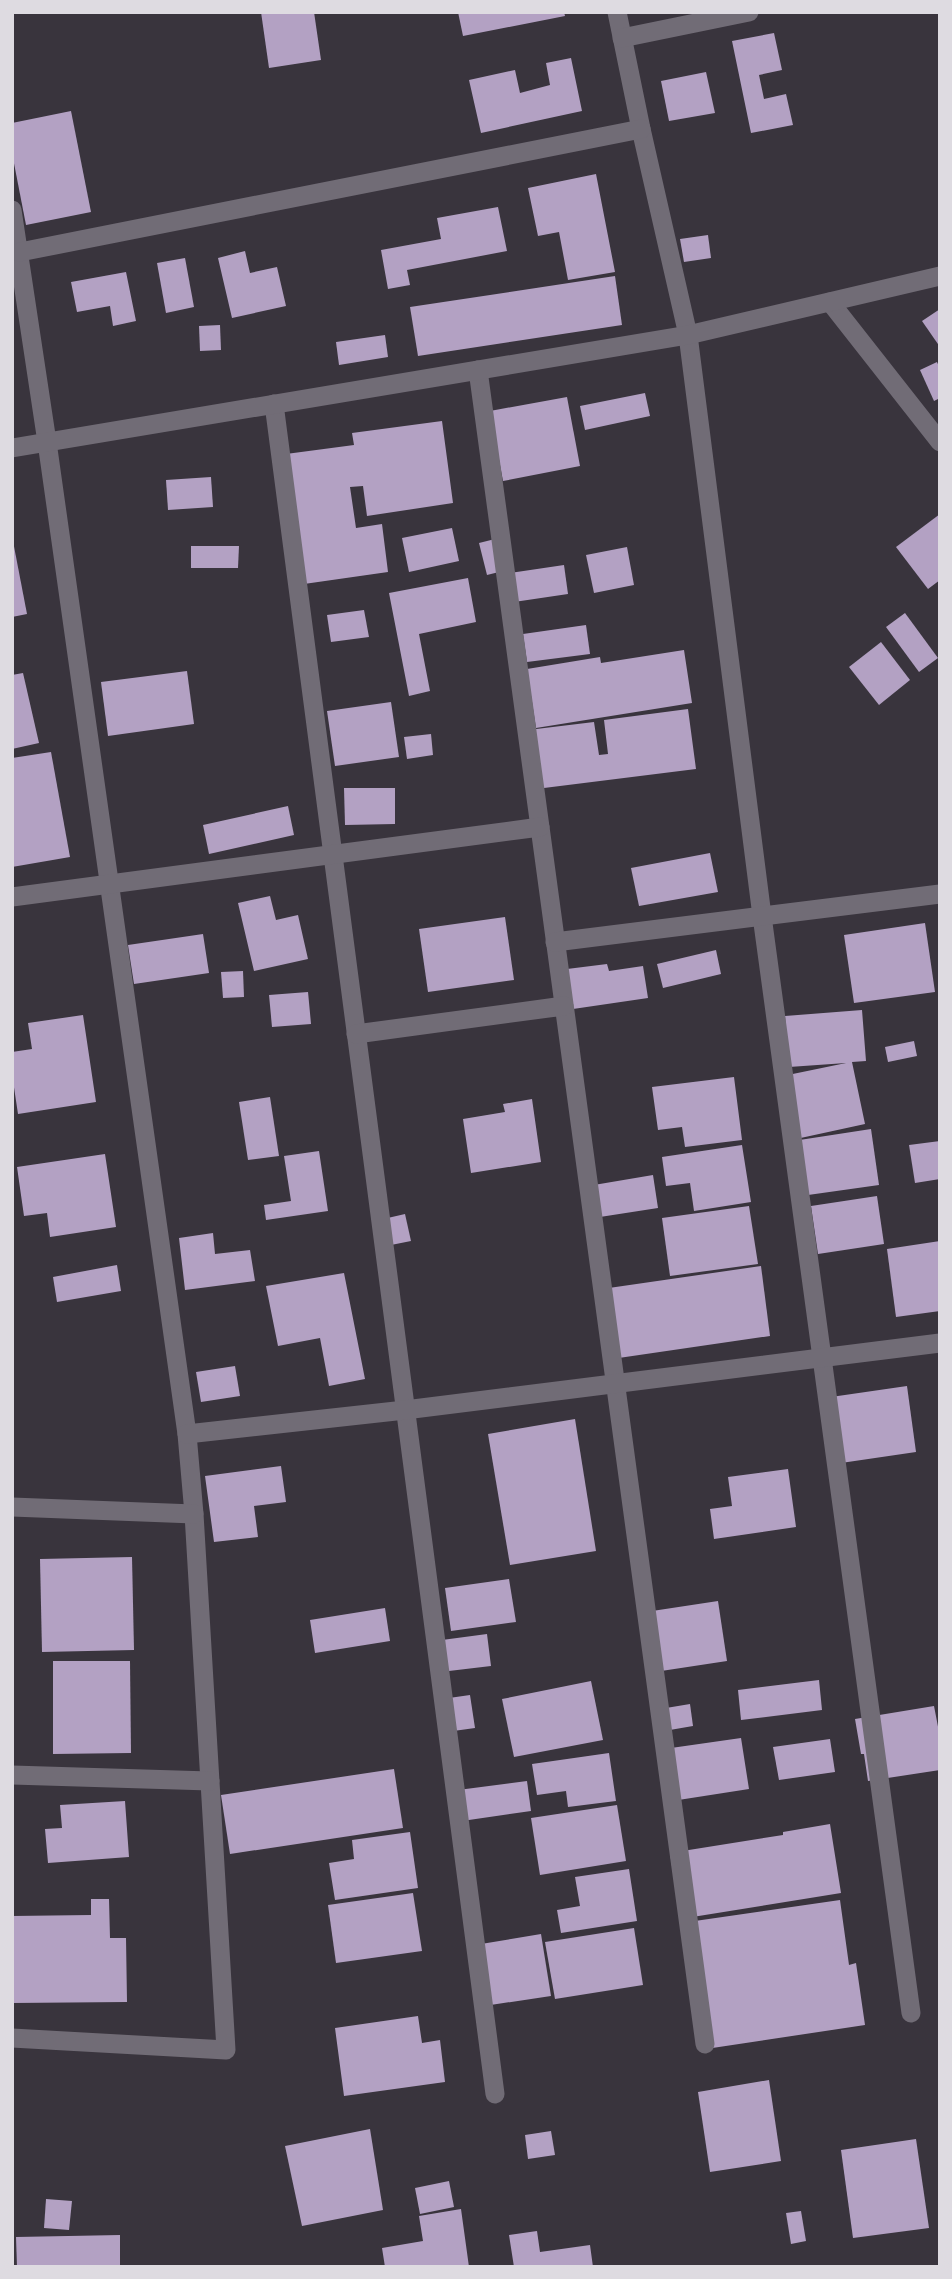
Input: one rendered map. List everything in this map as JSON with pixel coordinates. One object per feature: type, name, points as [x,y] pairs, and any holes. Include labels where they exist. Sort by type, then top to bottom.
[{"type":"street","points":[[617,12],[688,335],[762,916],[911,2013]]},
{"type":"street","points":[[622,38],[749,12]]},
{"type":"street","points":[[20,253],[641,129]]},
{"type":"street","points":[[12,210],[187,1434],[226,2050],[12,2038]]},
{"type":"street","points":[[12,448],[688,335],[940,276]]},
{"type":"street","points":[[830,302],[940,442]]},
{"type":"street","points":[[478,370],[705,2045]]},
{"type":"street","points":[[274,404],[495,2094]]},
{"type":"street","points":[[12,897],[540,827]]},
{"type":"street","points":[[555,942],[940,894]]},
{"type":"street","points":[[356,1034],[564,1006]]},
{"type":"street","points":[[187,1434],[405,1410],[940,1343]]},
{"type":"street","points":[[12,1507],[194,1514]]},
{"type":"street","points":[[12,1775],[210,1781]]},
{"type":"building","points":[[261,12],[314,12],[321,60],[269,68]]},
{"type":"building","points":[[458,12],[564,12],[565,16],[463,36]]},
{"type":"building","points":[[774,33],[782,70],[759,75],[764,99],[786,94],[793,125],[751,133],[732,41]]},
{"type":"building","points":[[571,58],[582,111],[481,133],[469,80],[515,70],[520,93],[550,85],[546,63]]},
{"type":"building","points":[[706,72],[715,113],[669,121],[661,81]]},
{"type":"building","points":[[71,111],[91,212],[26,225],[12,153],[12,123]]},
{"type":"building","points":[[596,174],[615,272],[568,280],[559,232],[538,236],[528,188]]},
{"type":"building","points":[[498,207],[507,251],[407,270],[410,285],[388,289],[381,250],[441,239],[437,218]]},
{"type":"building","points":[[708,235],[711,258],[684,262],[680,239]]},
{"type":"building","points":[[245,251],[250,273],[277,267],[286,306],[232,318],[218,258]]},
{"type":"building","points":[[185,258],[194,307],[166,313],[157,263]]},
{"type":"building","points":[[126,272],[136,321],[113,326],[110,306],[77,312],[71,282]]},
{"type":"building","points":[[615,276],[622,325],[418,356],[410,307]]},
{"type":"building","points":[[940,309],[940,347],[922,321]]},
{"type":"building","points":[[220,325],[221,350],[200,351],[199,326]]},
{"type":"building","points":[[385,335],[388,357],[339,365],[336,342]]},
{"type":"building","points":[[937,362],[940,369],[940,398],[934,401],[920,370]]},
{"type":"building","points":[[645,393],[650,416],[585,430],[580,406]]},
{"type":"building","points":[[567,397],[580,466],[503,481],[490,411]]},
{"type":"building","points":[[442,421],[453,503],[367,516],[363,486],[350,487],[356,528],[382,524],[388,572],[304,584],[286,454],[354,445],[352,433]]},
{"type":"building","points":[[211,477],[213,507],[168,510],[166,480]]},
{"type":"building","points":[[940,514],[940,580],[928,589],[896,547]]},
{"type":"building","points":[[452,528],[459,561],[409,572],[402,538]]},
{"type":"building","points":[[12,536],[27,614],[12,617]]},
{"type":"building","points":[[495,539],[503,571],[487,575],[479,543]]},
{"type":"building","points":[[191,546],[239,546],[238,568],[191,568]]},
{"type":"building","points":[[627,547],[634,585],[594,593],[586,555]]},
{"type":"building","points":[[564,565],[568,594],[514,602],[510,573]]},
{"type":"building","points":[[468,578],[476,622],[419,634],[430,691],[409,696],[389,593]]},
{"type":"building","points":[[364,610],[369,637],[331,642],[327,615]]},
{"type":"building","points":[[905,613],[938,658],[919,672],[886,627]]},
{"type":"building","points":[[586,625],[590,654],[527,662],[523,634]]},
{"type":"building","points":[[881,642],[910,680],[879,705],[849,667]]},
{"type":"building","points":[[684,650],[692,703],[536,728],[527,669],[600,657],[601,663]]},
{"type":"building","points":[[187,671],[194,724],[108,736],[101,682]]},
{"type":"building","points":[[23,673],[39,743],[12,749],[12,675]]},
{"type":"building","points":[[391,702],[399,757],[335,766],[327,711]]},
{"type":"building","points":[[688,709],[696,769],[536,789],[528,730],[594,722],[599,755],[608,754],[604,720]]},
{"type":"building","points":[[431,734],[433,755],[407,759],[404,737]]},
{"type":"building","points":[[51,752],[70,857],[12,867],[12,758]]},
{"type":"building","points":[[344,788],[395,788],[395,824],[345,825]]},
{"type":"building","points":[[288,806],[294,835],[209,854],[203,825]]},
{"type":"building","points":[[710,853],[718,892],[639,906],[631,868]]},
{"type":"building","points":[[270,896],[276,920],[298,915],[308,959],[254,971],[238,903]]},
{"type":"building","points":[[505,917],[514,980],[428,992],[419,929]]},
{"type":"building","points":[[925,923],[935,992],[854,1003],[844,935]]},
{"type":"building","points":[[203,934],[209,973],[134,984],[128,945]]},
{"type":"building","points":[[716,950],[721,974],[663,988],[657,964]]},
{"type":"building","points":[[607,964],[609,971],[643,966],[648,998],[573,1009],[567,969]]},
{"type":"building","points":[[243,971],[244,997],[223,998],[221,972]]},
{"type":"building","points":[[308,992],[311,1024],[272,1027],[269,995]]},
{"type":"building","points":[[862,1010],[866,1061],[852,1062],[865,1124],[796,1139],[783,1076],[846,1063],[789,1067],[785,1016]]},
{"type":"building","points":[[83,1015],[96,1102],[18,1114],[12,1074],[12,1052],[32,1049],[28,1023]]},
{"type":"building","points":[[914,1041],[917,1056],[888,1062],[885,1047]]},
{"type":"building","points":[[734,1077],[742,1140],[685,1147],[682,1127],[658,1130],[652,1087]]},
{"type":"building","points":[[270,1097],[279,1156],[248,1160],[239,1102]]},
{"type":"building","points":[[532,1099],[541,1162],[471,1173],[463,1119],[505,1112],[503,1104]]},
{"type":"building","points":[[871,1129],[879,1185],[801,1196],[793,1141]]},
{"type":"building","points":[[940,1141],[940,1179],[915,1183],[909,1145]]},
{"type":"building","points":[[742,1145],[751,1202],[694,1211],[690,1183],[666,1186],[662,1157]]},
{"type":"building","points":[[319,1151],[328,1211],[266,1220],[264,1205],[291,1201],[284,1156]]},
{"type":"building","points":[[105,1154],[116,1227],[50,1237],[47,1213],[24,1216],[17,1167]]},
{"type":"building","points":[[653,1175],[658,1208],[587,1219],[582,1187]]},
{"type":"building","points":[[877,1196],[884,1244],[818,1254],[811,1206]]},
{"type":"building","points":[[749,1206],[758,1264],[670,1276],[662,1218]]},
{"type":"building","points":[[405,1214],[411,1241],[386,1246],[379,1220]]},
{"type":"building","points":[[213,1233],[215,1254],[250,1250],[255,1281],[185,1290],[179,1238]]},
{"type":"building","points":[[940,1241],[940,1311],[896,1317],[887,1249]]},
{"type":"building","points":[[117,1265],[121,1291],[57,1302],[53,1277]]},
{"type":"building","points":[[761,1266],[770,1336],[605,1360],[595,1290]]},
{"type":"building","points":[[344,1273],[365,1379],[329,1386],[320,1338],[278,1346],[266,1286]]},
{"type":"building","points":[[235,1366],[240,1396],[201,1402],[196,1372]]},
{"type":"building","points":[[907,1386],[916,1452],[841,1463],[831,1397]]},
{"type":"building","points":[[575,1419],[596,1551],[510,1565],[488,1434]]},
{"type":"building","points":[[281,1466],[286,1502],[254,1506],[258,1537],[214,1542],[205,1476]]},
{"type":"building","points":[[788,1469],[796,1527],[714,1539],[710,1509],[732,1506],[728,1477]]},
{"type":"building","points":[[132,1557],[134,1650],[42,1652],[40,1559]]},
{"type":"building","points":[[509,1579],[516,1622],[451,1631],[445,1588]]},
{"type":"building","points":[[718,1601],[727,1661],[648,1673],[639,1613]]},
{"type":"building","points":[[385,1608],[390,1641],[315,1653],[310,1620]]},
{"type":"building","points":[[487,1634],[491,1666],[432,1673],[427,1642]]},
{"type":"building","points":[[53,1661],[130,1661],[131,1753],[53,1754]]},
{"type":"building","points":[[819,1680],[822,1710],[741,1720],[738,1690]]},
{"type":"building","points":[[591,1681],[603,1740],[514,1757],[502,1699]]},
{"type":"building","points":[[470,1695],[475,1728],[439,1733],[435,1700]]},
{"type":"building","points":[[690,1704],[693,1726],[664,1731],[660,1709]]},
{"type":"building","points":[[934,1706],[940,1737],[940,1770],[868,1781],[855,1719]]},
{"type":"building","points":[[741,1738],[749,1789],[672,1801],[664,1749]]},
{"type":"building","points":[[830,1739],[835,1772],[779,1780],[773,1747]]},
{"type":"building","points":[[609,1753],[616,1801],[568,1807],[566,1791],[537,1795],[532,1764]]},
{"type":"building","points":[[394,1769],[403,1828],[230,1854],[221,1795]]},
{"type":"building","points":[[527,1781],[531,1811],[462,1821],[458,1790]]},
{"type":"building","points":[[125,1801],[129,1857],[48,1863],[45,1829],[62,1828],[60,1805]]},
{"type":"building","points":[[617,1805],[626,1861],[540,1875],[531,1818]]},
{"type":"building","points":[[830,1824],[841,1893],[680,1919],[670,1853],[783,1835],[783,1832]]},
{"type":"building","points":[[410,1832],[418,1888],[335,1900],[329,1863],[354,1859],[352,1840]]},
{"type":"building","points":[[629,1869],[637,1921],[561,1933],[557,1910],[580,1906],[575,1877]]},
{"type":"building","points":[[413,1893],[422,1951],[336,1963],[328,1905]]},
{"type":"building","points":[[91,1899],[109,1899],[110,1938],[126,1938],[127,2002],[12,2003],[12,1916],[91,1915]]},
{"type":"building","points":[[840,1900],[849,1965],[856,1963],[865,2025],[699,2050],[681,1923]]},
{"type":"building","points":[[634,1928],[643,1985],[555,1999],[545,1942]]},
{"type":"building","points":[[541,1934],[551,1996],[484,2006],[475,1945]]},
{"type":"building","points":[[418,2016],[422,2043],[440,2040],[445,2082],[344,2096],[335,2028]]},
{"type":"building","points":[[769,2080],[781,2161],[710,2172],[698,2092]]},
{"type":"building","points":[[370,2129],[383,2210],[302,2226],[285,2146]]},
{"type":"building","points":[[551,2131],[555,2155],[528,2159],[525,2135]]},
{"type":"building","points":[[916,2139],[929,2228],[853,2238],[841,2150]]},
{"type":"building","points":[[449,2181],[454,2207],[420,2214],[415,2188]]},
{"type":"building","points":[[46,2199],[72,2201],[69,2230],[44,2228]]},
{"type":"building","points":[[461,2209],[469,2267],[385,2267],[382,2248],[423,2241],[419,2216]]},
{"type":"building","points":[[801,2211],[806,2241],[791,2244],[786,2213]]},
{"type":"building","points":[[537,2231],[540,2252],[590,2245],[593,2267],[514,2267],[509,2235]]},
{"type":"building","points":[[120,2235],[120,2267],[17,2267],[16,2237]]}]
